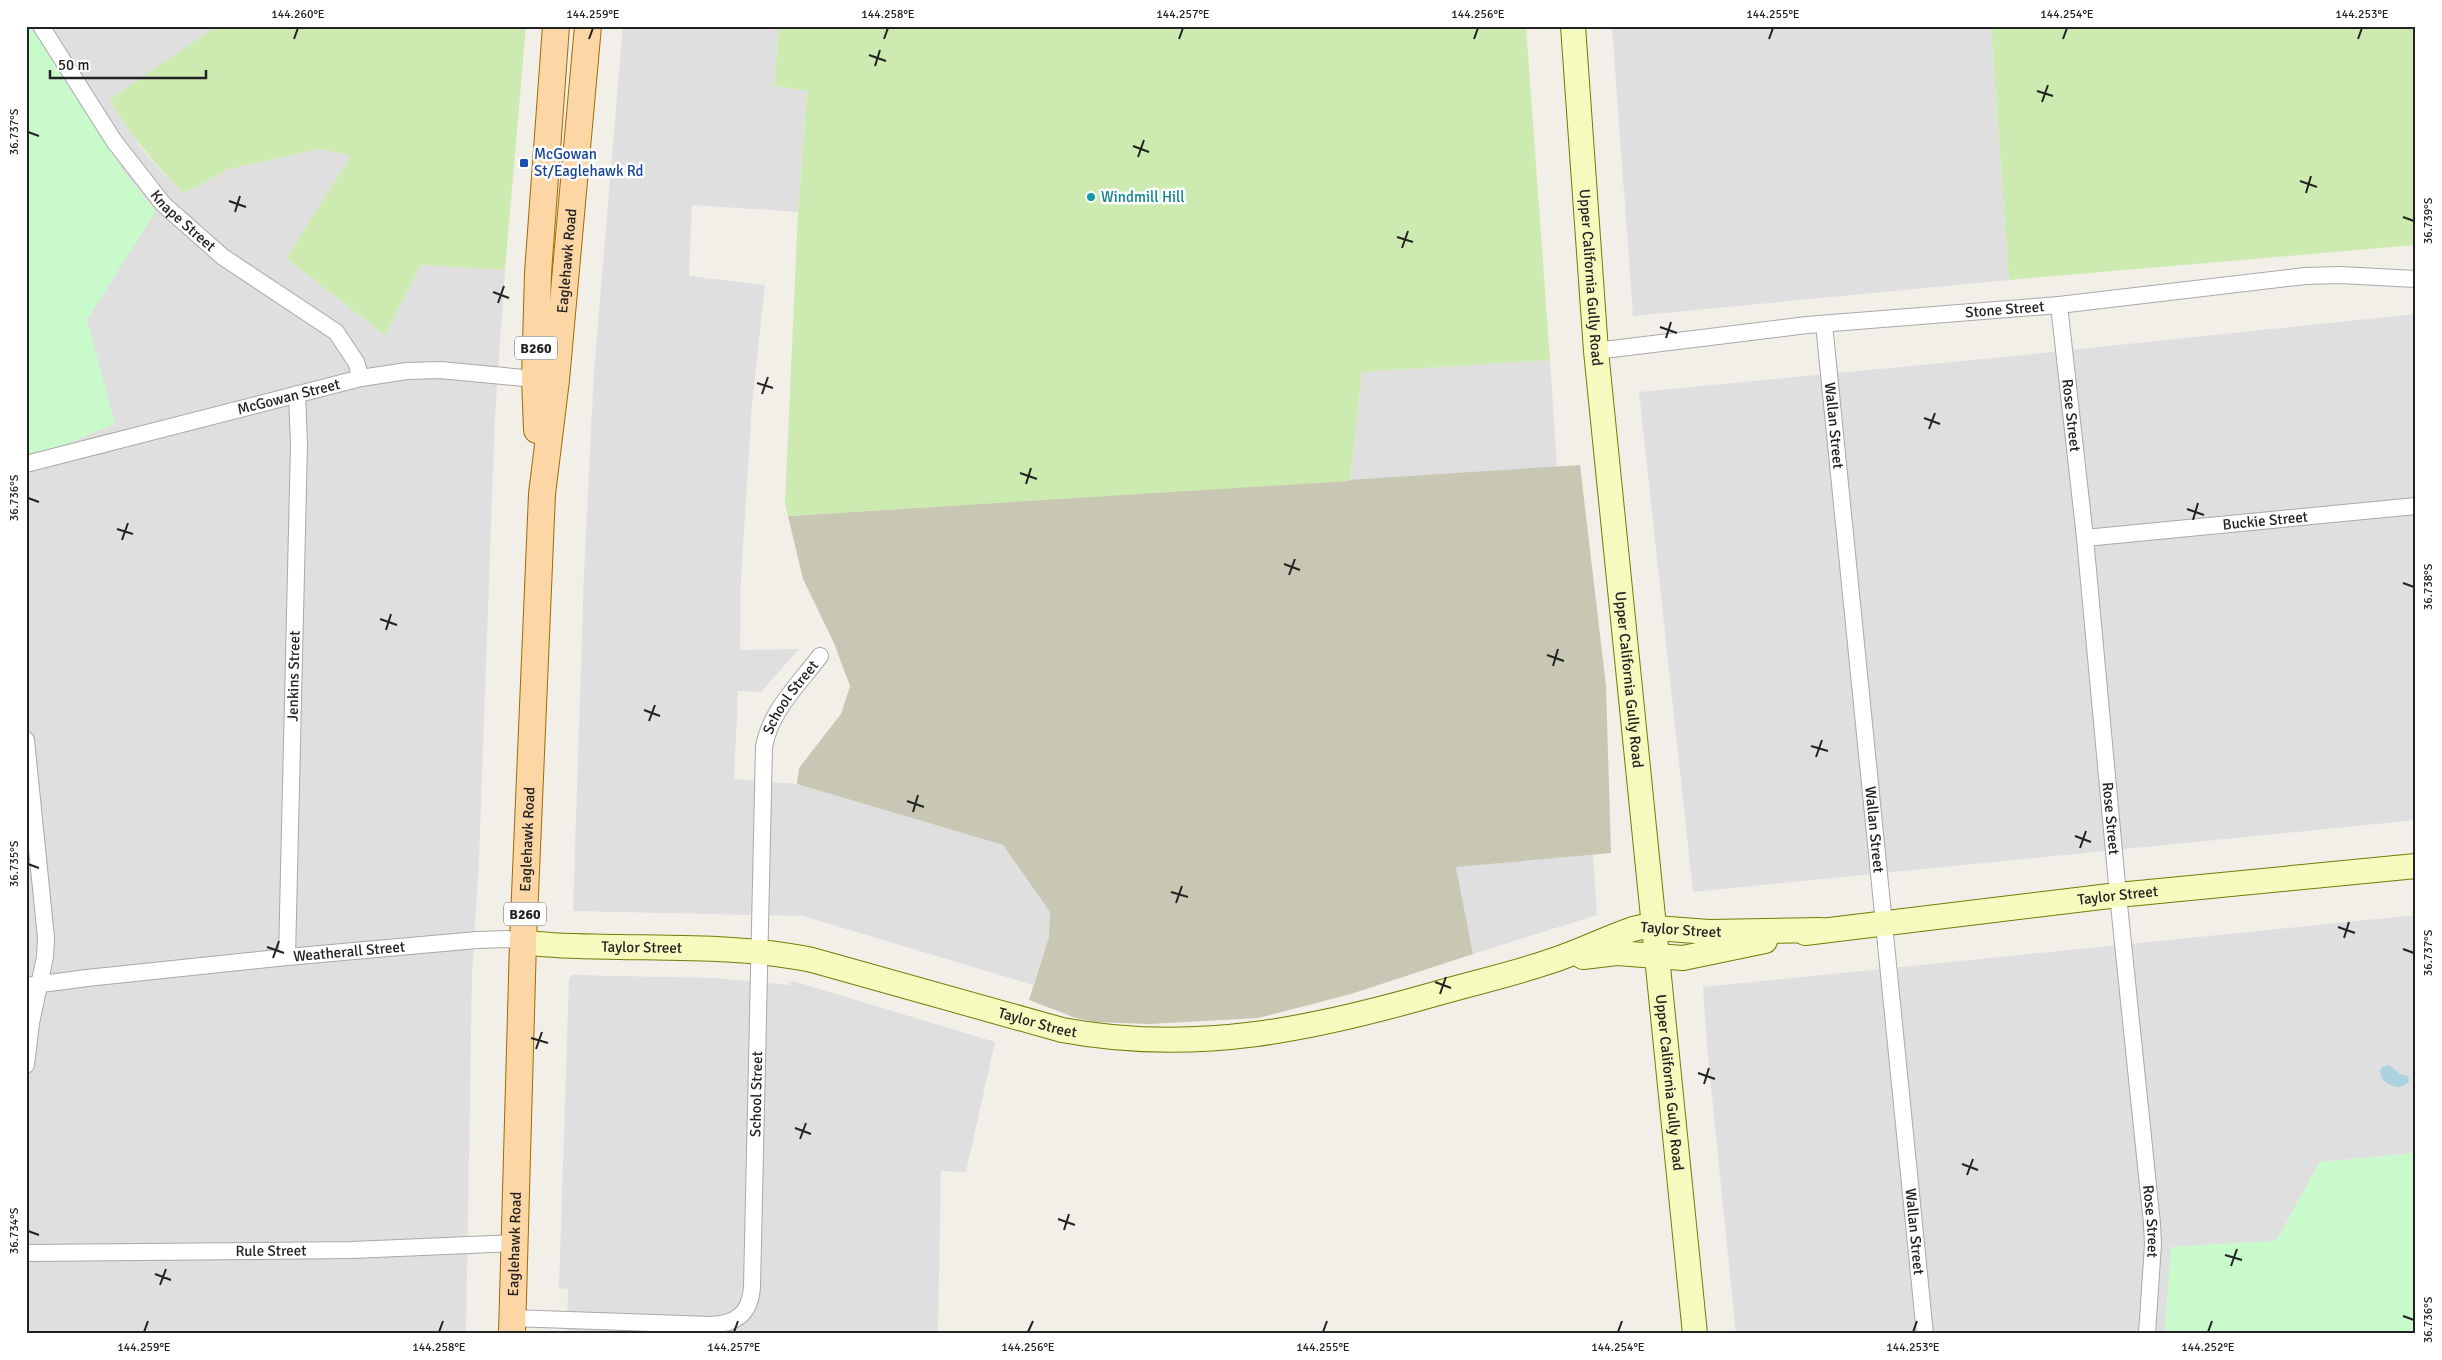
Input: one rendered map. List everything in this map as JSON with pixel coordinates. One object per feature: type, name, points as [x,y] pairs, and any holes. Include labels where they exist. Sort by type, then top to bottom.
[{"type":"main road","name":"Eaglehawk Road","points":[[512,1326],[524,942],[542,494],[545,380],[542,201],[556,26]]},
{"type":"main road","name":"Eaglehawk Road","points":[[545,380],[588,26]]},
{"type":"street","name":"Knape Street","points":[[42,26],[114,141],[162,204],[223,258],[336,332],[356,362],[361,378]]},
{"type":"street","name":"Upper California Gully Road","points":[[1573,26],[1596,351],[1695,1334]]},
{"type":"street","name":"Stone Street","points":[[1596,351],[1824,324],[2059,305],[2305,276],[2340,275],[2416,279]]},
{"type":"street","name":"Rose Street","points":[[2059,305],[2085,538],[2118,895],[2152,1224],[2153,1244],[2147,1334]]},
{"type":"street","name":"Wallan Street","points":[[1824,324],[1925,1334]]},
{"type":"street","name":"McGowan Street","points":[[26,464],[361,378],[407,371],[440,370],[545,380]]},
{"type":"street","name":"Jenkins Street","points":[[287,957],[299,444],[297,394]]},
{"type":"street","name":"Buckie Street","points":[[2085,538],[2416,506]]},
{"type":"street","name":"School Street","points":[[512,1326],[710,1325],[733,1321],[748,1308],[752,1288],[762,784],[766,736],[785,700],[820,656]]},
{"type":"street","points":[[26,740],[46,938],[44,957],[32,985],[26,1065]]},
{"type":"street","name":"Taylor Street","points":[[1549,962],[1608,953],[1683,958],[1820,930],[2118,895],[2416,866]]},
{"type":"street","name":"Taylor Street","points":[[524,942],[558,946],[759,950],[812,960],[1062,1030],[1103,1038],[1145,1041],[1188,1041],[1300,1028],[1396,1005],[1549,962],[1633,929],[1654,928],[1709,932],[1820,930]]},
{"type":"street","name":"Weatherall Street","points":[[32,985],[287,957],[478,940],[501,939],[524,942]]},
{"type":"street","name":"Rule Street","points":[[26,1254],[352,1250],[515,1243]]},
{"type":"shaded area","points":[[26,26],[217,26],[188,46],[137,143],[160,170],[184,193],[229,169],[319,149],[352,156],[286,258],[385,335],[421,265],[505,270],[495,416],[479,859],[472,974],[466,1334],[26,1334]]},
{"type":"shaded area","points":[[623,26],[779,26],[774,86],[807,90],[798,212],[692,205],[689,276],[765,285],[752,404],[741,577],[740,650],[799,649],[761,692],[738,691],[734,779],[797,784],[1003,845],[1050,912],[1049,937],[1033,985],[803,916],[573,911],[584,573],[594,370]]},
{"type":"shaded area","points":[[1612,26],[1991,26],[2009,280],[1633,316]]},
{"type":"shaded area","points":[[2416,314],[2416,820],[1693,892],[1639,392],[2014,356]]},
{"type":"shaded area","points":[[1550,360],[1557,468],[1350,481],[1362,372]]},
{"type":"shaded area","points":[[1580,465],[1606,686],[1611,853],[1456,867],[1473,954],[1351,994],[1258,1018],[1149,1024],[1095,1022],[1076,1018],[1029,1000],[1049,937],[1050,912],[1003,845],[797,784],[799,768],[841,714],[850,686],[834,643],[803,579],[788,516]]},
{"type":"shaded area","points":[[1593,854],[1597,915],[1473,954],[1456,867]]},
{"type":"shaded area","points":[[2416,915],[2416,1153],[2320,1162],[2276,1241],[2171,1247],[2165,1334],[1736,1334],[1708,1057],[1703,987]]},
{"type":"shaded area","points":[[572,975],[715,978],[788,985],[793,981],[995,1042],[966,1172],[941,1171],[938,1334],[567,1334],[568,1289],[559,1288],[569,979]]},
{"type":"green space","points":[[26,26],[31,26],[123,171],[156,211],[87,320],[115,424],[59,447],[26,455]]},
{"type":"green space","points":[[217,26],[526,26],[505,270],[421,265],[385,335],[286,258],[351,156],[319,149],[229,169],[184,193],[144,149],[109,100]]},
{"type":"green space","points":[[779,26],[1526,26],[1550,360],[1362,372],[1350,481],[788,516],[785,503],[798,212],[807,91],[774,86]]},
{"type":"green space","points":[[1991,26],[2416,26],[2416,245],[2009,280]]},
{"type":"green space","points":[[2416,1153],[2416,1334],[2165,1334],[2171,1247],[2276,1241],[2320,1162]]},
{"type":"water","points":[[2389,1065],[2400,1074],[2408,1076],[2409,1081],[2399,1087],[2385,1082],[2380,1071],[2382,1067]]},
{"type":"place","name":"McGowan St/Eaglehawk Rd","points":[[524,163]]},
{"type":"place","name":"Windmill Hill","points":[[1091,197]]}]
